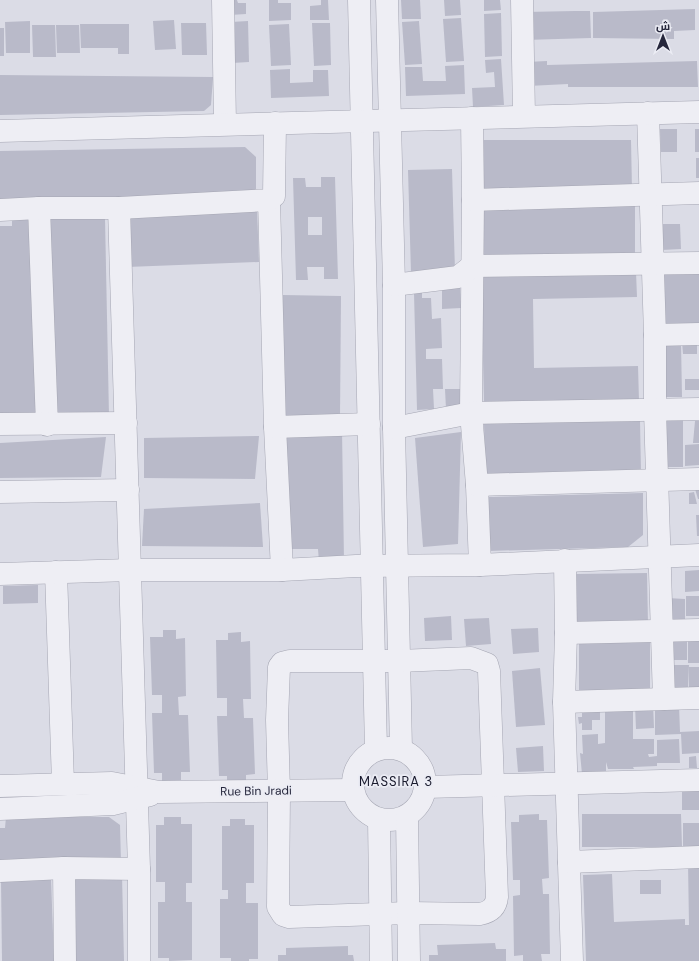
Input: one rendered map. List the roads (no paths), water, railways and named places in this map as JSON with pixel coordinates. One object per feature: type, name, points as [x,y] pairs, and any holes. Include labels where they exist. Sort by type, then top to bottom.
[{"type":"street","points":[[223,0],[225,124]]},
{"type":"street","points":[[359,0],[363,120],[371,566],[375,661],[376,750]]},
{"type":"street","points":[[388,0],[394,285],[394,428],[401,749]]},
{"type":"street","points":[[522,0],[524,116]]},
{"type":"street","points":[[0,131],[699,112]]},
{"type":"street","points":[[648,113],[655,335],[657,480],[664,632],[664,699]]},
{"type":"street","points":[[472,118],[472,413],[477,485],[480,565]]},
{"type":"street","points":[[0,210],[39,208],[119,208],[269,200],[274,196],[275,123]]},
{"type":"street","points":[[473,200],[699,193]]},
{"type":"street","points":[[269,200],[275,427],[282,570]]},
{"type":"street","points":[[39,208],[47,425]]},
{"type":"street","points":[[119,208],[139,868],[139,961]]},
{"type":"street","points":[[394,285],[458,278],[472,266],[699,263]]},
{"type":"street","points":[[655,335],[699,334]]},
{"type":"street","points":[[394,428],[472,413],[655,411],[699,409]]},
{"type":"street","points":[[0,424],[47,425],[126,422]]},
{"type":"street","points":[[275,427],[369,424]]},
{"type":"street","points":[[477,485],[699,479]]},
{"type":"street","points":[[0,492],[128,490]]},
{"type":"street","points":[[0,574],[130,570],[282,570],[371,566],[480,565],[699,555]]},
{"type":"street","points":[[565,560],[566,632],[564,702],[572,961]]},
{"type":"street","points":[[56,572],[63,783]]},
{"type":"street","points":[[566,632],[664,632],[699,630]]},
{"type":"street","points":[[471,658],[487,664],[489,671],[497,897],[494,907],[490,911],[480,914],[408,913],[288,917],[280,912],[278,892],[279,792],[277,720],[279,667],[282,663],[290,661],[399,661],[471,658]]},
{"type":"street","points":[[564,702],[699,698]]},
{"type":"street","points":[[389,747],[401,749],[414,756],[420,764],[424,773],[426,787],[420,805],[407,816],[391,820],[379,819],[363,809],[356,800],[353,790],[354,776],[359,763],[368,754],[376,750],[389,747]]},
{"type":"street","points":[[426,787],[699,780]]},
{"type":"street","name":"Rue Bin Jradi","points":[[0,786],[63,783],[112,783],[136,793]]},
{"type":"street","name":"Rue Bin Jradi","points":[[0,809],[113,804],[136,793],[353,790]]},
{"type":"street","points":[[407,816],[409,961]]},
{"type":"street","points":[[379,819],[379,914],[381,961]]},
{"type":"street","points":[[569,862],[699,857]]},
{"type":"street","points":[[0,871],[64,868],[139,868]]},
{"type":"street","points":[[64,868],[65,961]]},
{"type":"district","name":"MASSIRA 3","points":[[396,781]]}]
